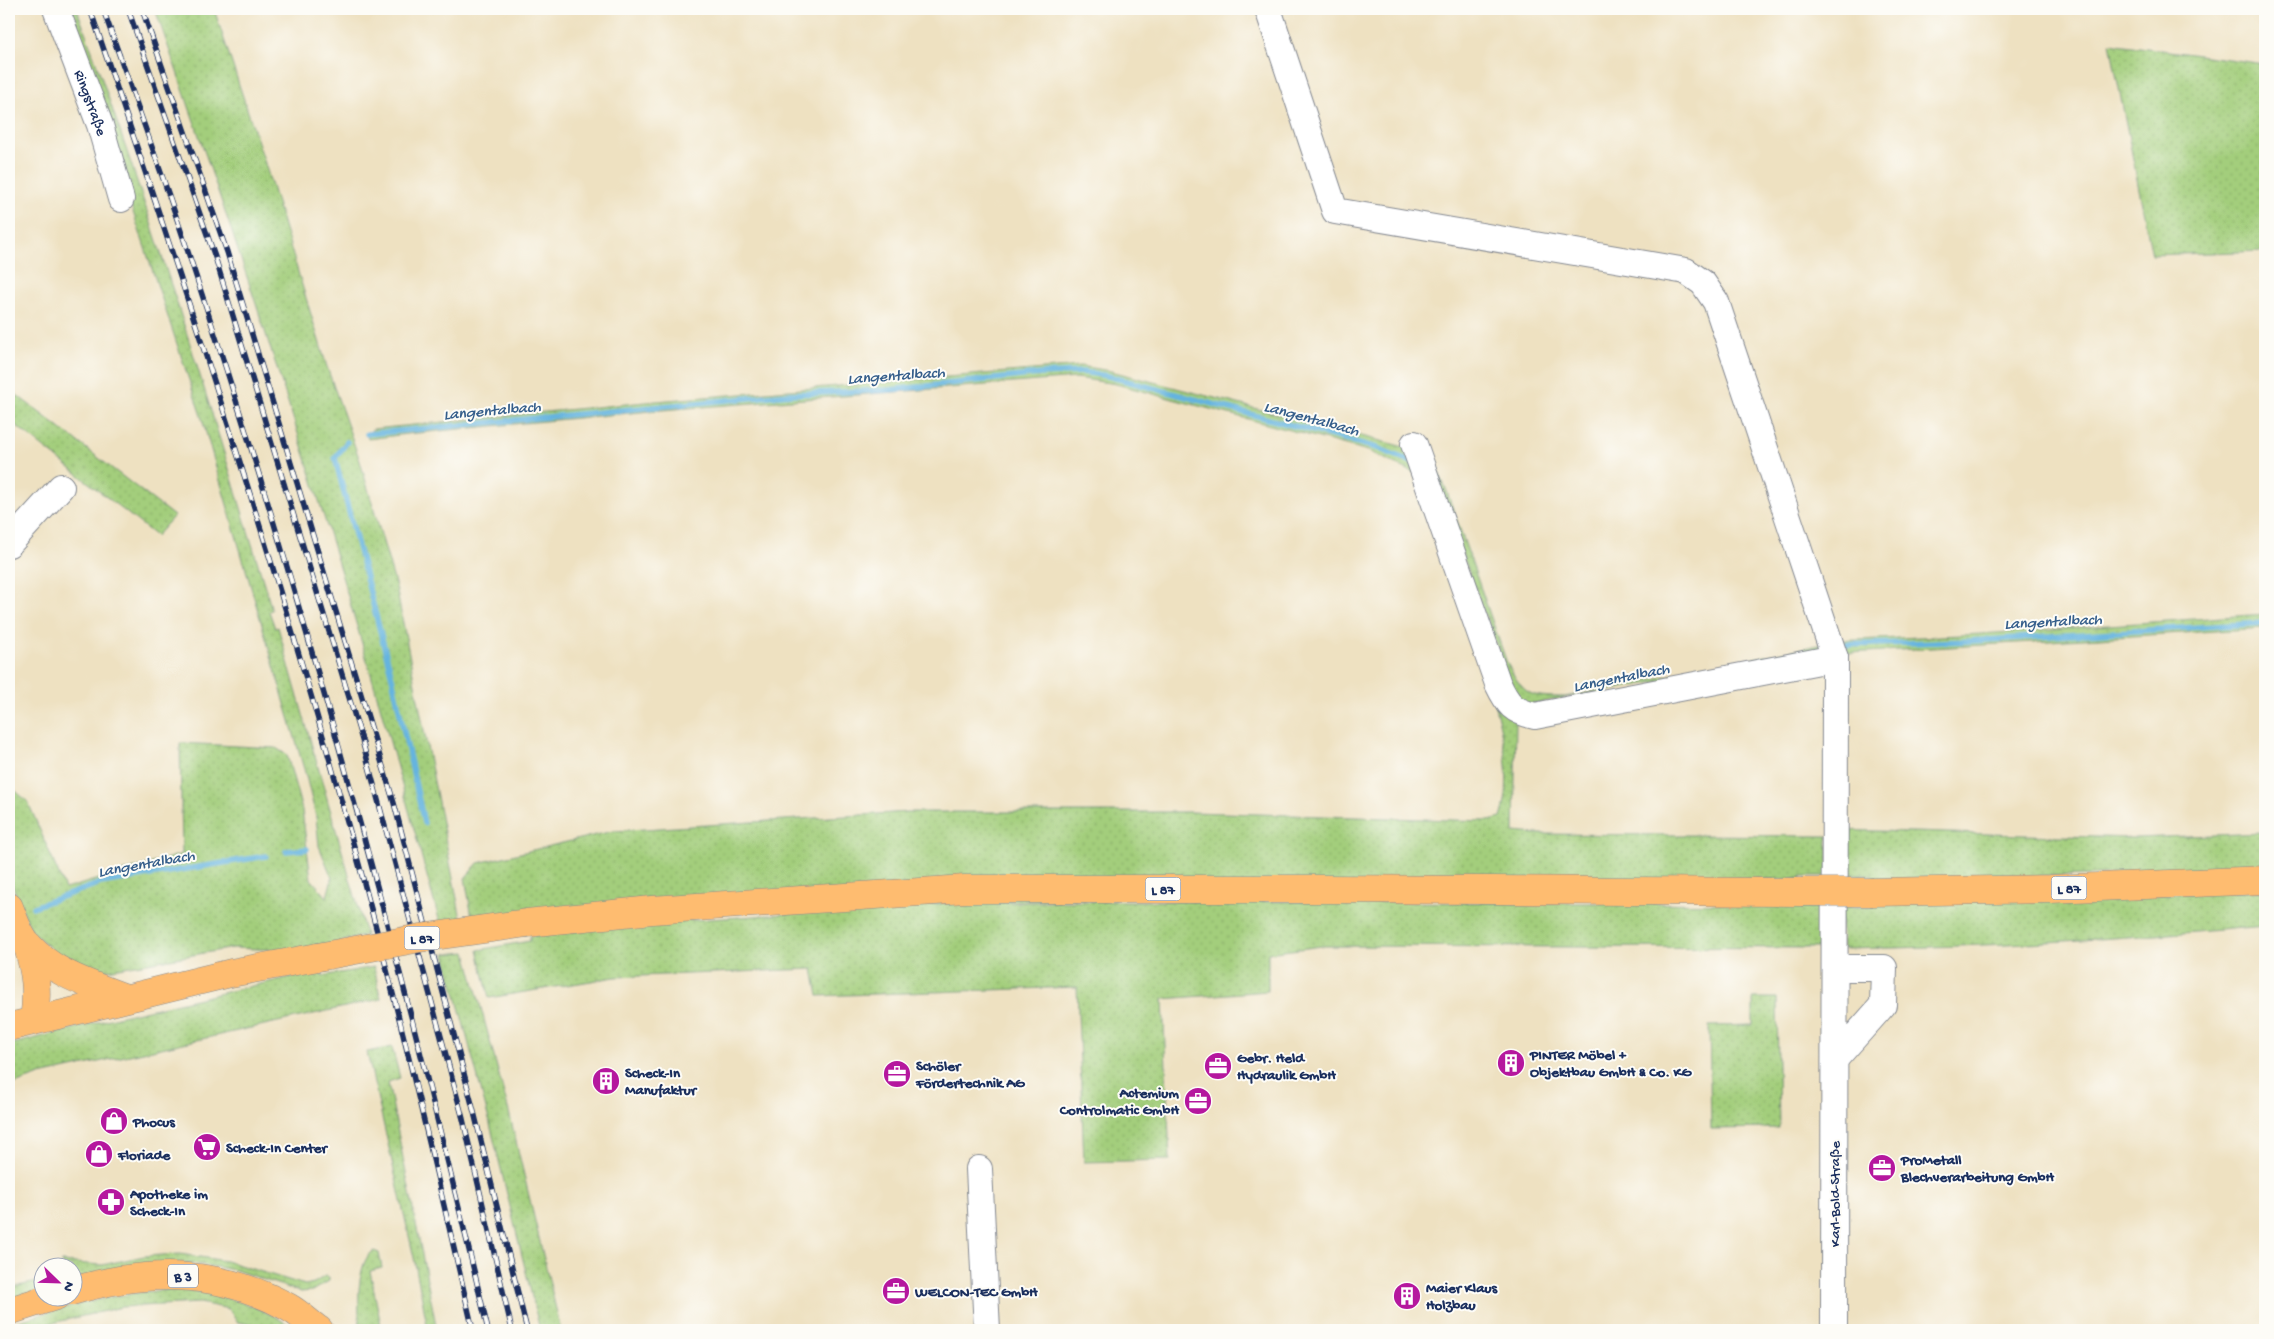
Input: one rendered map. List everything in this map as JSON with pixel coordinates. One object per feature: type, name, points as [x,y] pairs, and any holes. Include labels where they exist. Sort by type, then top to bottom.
[{"type":"main road","name":"L 87","points":[[21,1024],[231,973],[420,938],[527,923],[652,910],[966,890],[1335,889],[1873,892],[2040,889],[2265,880]]},
{"type":"main road","points":[[9,907],[27,944],[36,973],[37,997],[21,1024]]},
{"type":"main road","points":[[27,944],[63,972],[126,998]]},
{"type":"main road","name":"B 3","points":[[82,1289],[163,1275],[207,1278],[248,1289],[289,1308],[319,1330]]},
{"type":"main road","points":[[9,1310],[32,1303]]},
{"type":"street","name":"Ringstraße","points":[[56,9],[100,125],[121,199]]},
{"type":"street","name":"Karl-Bold-Straße","points":[[1268,9],[1335,211],[1686,272],[1703,283],[1716,302],[1835,658],[1834,1330]]},
{"type":"street","points":[[1414,444],[1498,684],[1506,701],[1518,712],[1535,716],[1835,658]]},
{"type":"street","points":[[9,544],[62,487]]},
{"type":"street","points":[[1835,968],[1884,968],[1884,996],[1883,1005],[1835,1059]]},
{"type":"street","points":[[979,1169],[987,1330]]},
{"type":"green space","points":[[61,9],[77,9],[154,233],[249,534],[272,610],[269,611],[275,628],[278,627],[366,935],[306,951],[233,948],[96,972],[74,968],[32,932],[9,877],[9,785],[28,802],[65,889],[182,854],[180,743],[276,748],[287,755],[302,810],[311,879],[327,897],[332,878],[319,846],[316,817],[306,776],[202,419],[111,146]]},
{"type":"green space","points":[[155,9],[214,9],[264,160],[327,367],[360,461],[396,587],[461,919],[440,923],[385,723],[328,528],[281,379]]},
{"type":"green space","points":[[2110,43],[2265,64],[2265,251],[2152,255]]},
{"type":"green space","points":[[1080,366],[1111,371],[1404,447],[1421,476],[1368,451],[1116,384],[1077,378],[662,410],[368,439],[367,434],[373,429],[656,401]]},
{"type":"green space","points":[[9,389],[174,516],[156,536],[9,420]]},
{"type":"green space","points":[[1427,460],[1436,466],[1446,489],[1507,663],[1518,682],[1535,695],[1565,697],[1823,644],[1822,653],[1519,706]]},
{"type":"green space","points":[[2265,614],[2265,628],[1850,653],[1844,651],[1837,641],[1981,634]]},
{"type":"green space","points":[[1483,661],[1516,721],[1514,832],[1536,834],[1828,836],[1828,876],[1801,876],[1801,879],[1702,880],[472,917],[465,878],[478,863],[613,831],[908,812],[1191,812],[1489,821],[1501,818],[1507,779],[1506,759]]},
{"type":"green space","points":[[1839,830],[2136,838],[2265,833],[2265,868],[2152,874],[1873,879],[1872,875],[1841,875]]},
{"type":"green space","points":[[2265,891],[2265,926],[2054,942],[1843,949],[1840,907],[1872,907],[1872,903]]},
{"type":"green space","points":[[1118,901],[1801,904],[1802,908],[1826,907],[1824,948],[1322,946],[1268,953],[1268,991],[1163,999],[1170,1160],[1084,1162],[1077,987],[818,996],[813,969],[615,977],[489,998],[478,950],[530,941],[530,936],[634,924],[951,903]]},
{"type":"green space","points":[[466,952],[509,1112],[561,1330],[540,1330],[490,1124],[445,954]]},
{"type":"green space","points":[[374,967],[381,999],[40,1075],[9,1086],[9,1045],[118,1017],[321,970],[322,976]]},
{"type":"green space","points":[[1753,998],[1777,998],[1779,1128],[1711,1129],[1709,1026],[1753,1025]]},
{"type":"green space","points":[[392,1047],[400,1078],[388,1082],[437,1330],[428,1330],[414,1258],[367,1052]]},
{"type":"green space","points":[[374,1251],[379,1253],[382,1268],[370,1271],[382,1330],[361,1330],[359,1287],[364,1264],[368,1256]]},
{"type":"green space","points":[[180,1254],[226,1261],[305,1285],[314,1283],[325,1276],[329,1277],[329,1281],[312,1291],[301,1292],[235,1270],[190,1263],[169,1263],[82,1280],[82,1264],[102,1265],[144,1256]]},
{"type":"green space","points":[[32,1283],[32,1293],[9,1299],[9,1288]]},
{"type":"green space","points":[[183,1289],[228,1298],[270,1314],[296,1330],[272,1330],[270,1328],[237,1322],[229,1309],[200,1303],[122,1307],[22,1330],[9,1330],[9,1324],[52,1311],[82,1306],[82,1304],[95,1300],[161,1290]]},
{"type":"waterway","name":"Langentalbach","points":[[367,434],[791,394],[889,390],[1041,374],[1082,372],[1108,376],[1377,448],[1412,462]]},
{"type":"waterway","name":"Langentalbach","points":[[347,442],[335,458],[392,677],[424,823]]},
{"type":"waterway","name":"Langentalbach","points":[[1842,645],[1970,641],[2265,623]]},
{"type":"waterway","name":"Langentalbach","points":[[286,851],[307,849]]},
{"type":"waterway","name":"Langentalbach","points":[[33,907],[101,883],[266,856]]},
{"type":"railway","points":[[90,9],[204,348],[310,690],[387,971],[473,1330]]},
{"type":"railway","points":[[103,9],[192,264],[235,396],[314,660],[352,794],[423,1061],[488,1330]]},
{"type":"railway","points":[[128,9],[216,260],[362,740],[463,1119],[512,1330]]},
{"type":"railway","points":[[142,9],[227,252],[394,803],[475,1116],[527,1330]]},
{"type":"place","name":"PINTER Möbel + Objektbau GmbH & Co. KG","points":[[1511,1063]]},
{"type":"place","name":"Gebr. Held Hydraulik GmbH","points":[[1218,1066]]},
{"type":"place","name":"Schöler Fördertechnik AG","points":[[897,1074]]},
{"type":"place","name":"Scheck-In Manufaktur","points":[[606,1081]]},
{"type":"place","name":"Actemium Controlmatic GmbH","points":[[1198,1101]]},
{"type":"place","name":"Phocus","points":[[114,1121]]},
{"type":"place","name":"Scheck-In Center","points":[[207,1147]]},
{"type":"place","name":"Floriade","points":[[99,1154]]},
{"type":"place","name":"ProMetall Blechverarbeitung GmbH","points":[[1882,1168]]},
{"type":"place","name":"Apotheke im Scheck-In","points":[[111,1202]]},
{"type":"place","name":"WELCON-TEC GmbH","points":[[896,1291]]},
{"type":"place","name":"Maier Klaus Holzbau","points":[[1407,1296]]}]
